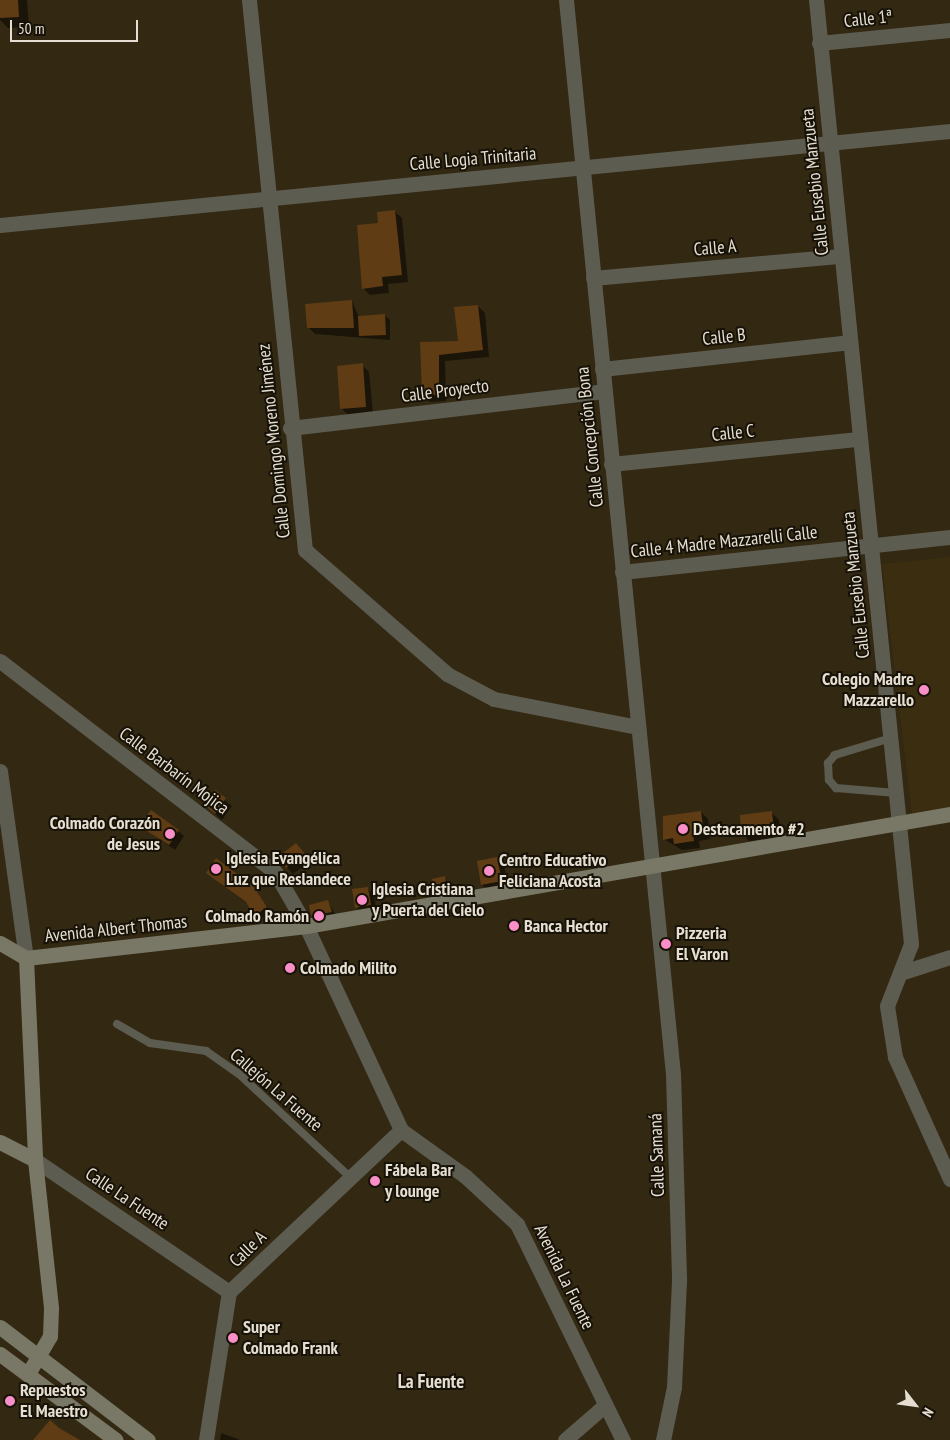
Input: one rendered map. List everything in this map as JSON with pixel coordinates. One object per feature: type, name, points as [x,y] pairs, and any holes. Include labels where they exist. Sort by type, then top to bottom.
[{"type":"main road","name":"Avenida Albert Thomas","points":[[0,943],[26,958],[306,926],[653,869],[950,814]]},
{"type":"main road","points":[[26,958],[35,1160],[51,1273],[50,1336],[40,1357],[28,1374]]},
{"type":"main road","name":"Calle La Fuente","points":[[0,1142],[35,1160]]},
{"type":"main road","points":[[0,1327],[148,1440]]},
{"type":"main road","points":[[0,1354],[116,1440]]},
{"type":"street","name":"Calle Domingo Moreno Jiménez","points":[[250,0],[290,428],[304,550],[320,568],[447,674],[494,700],[638,727]]},
{"type":"street","name":"Calle Concepción Bona","points":[[566,0],[653,869]]},
{"type":"street","name":"Calle Eusebio Manzueta","points":[[816,0],[859,439],[912,944],[887,1006],[895,1057],[950,1179]]},
{"type":"street","name":"Calle 1ª","points":[[819,43],[950,30]]},
{"type":"street","name":"Calle Logia Trinitaria","points":[[0,225],[268,196],[582,168],[950,131]]},
{"type":"street","name":"Calle A","points":[[593,278],[841,256]]},
{"type":"street","name":"Calle B","points":[[602,369],[850,342]]},
{"type":"street","name":"Calle Proyecto","points":[[290,428],[604,391]]},
{"type":"street","name":"Calle C","points":[[611,464],[859,439]]},
{"type":"street","name":"Calle 4 Madre Mazzarelli Calle","points":[[622,572],[870,544],[950,537]]},
{"type":"street","name":"Calle Barbarín Mojica","points":[[0,662],[275,872],[306,926]]},
{"type":"street","points":[[0,771],[26,958]]},
{"type":"street","name":"Calle Samaná","points":[[653,869],[673,1074],[679,1281],[674,1387],[663,1440]]},
{"type":"street","name":"Avenida La Fuente","points":[[306,926],[401,1130],[465,1176],[517,1224],[556,1297],[604,1407],[622,1440]]},
{"type":"street","points":[[900,973],[950,957]]},
{"type":"street","name":"Calle A","points":[[206,1440],[230,1292],[401,1130]]},
{"type":"street","name":"Calle La Fuente","points":[[35,1160],[230,1292]]},
{"type":"street","points":[[565,1440],[604,1407]]},
{"type":"lane","points":[[891,738],[835,755],[828,763],[829,780],[836,788],[897,793]]},
{"type":"lane","name":"Callejón La Fuente","points":[[117,1024],[150,1043],[206,1051],[238,1073],[350,1177]]},
{"type":"shaded area","name":"Colegio Madre Mazzarello","points":[[950,557],[950,817],[913,822],[882,564]]},
{"type":"building","points":[[0,0],[18,0],[19,17],[0,18]]},
{"type":"building","points":[[395,210],[402,275],[382,277],[383,286],[362,289],[357,225],[378,223],[377,212]]},
{"type":"building","points":[[352,300],[354,328],[307,328],[305,304]]},
{"type":"building","points":[[478,305],[483,350],[439,355],[439,395],[422,395],[420,342],[458,341],[454,307]]},
{"type":"building","points":[[385,314],[386,335],[359,336],[358,316]]},
{"type":"building","points":[[363,363],[366,407],[340,409],[337,366]]},
{"type":"building","points":[[215,790],[226,798],[215,814],[204,805]]},
{"type":"building","points":[[151,810],[179,830],[169,845],[139,826]]},
{"type":"building","name":"Destacamento #2","points":[[701,811],[704,833],[693,835],[694,841],[674,844],[673,838],[663,840],[663,816]]},
{"type":"building","points":[[772,811],[774,831],[741,834],[740,815]]},
{"type":"building","points":[[296,843],[305,854],[286,868],[278,857]]},
{"type":"building","name":"Centro Educativo Feliciana Acosta","points":[[497,857],[502,881],[481,885],[477,861]]},
{"type":"building","points":[[216,858],[253,886],[267,907],[254,916],[246,902],[206,873]]},
{"type":"building","points":[[445,876],[448,892],[435,894],[432,879]]},
{"type":"building","name":"Iglesia Cristiana y Puerta del Cielo","points":[[368,887],[371,905],[355,908],[352,889]]},
{"type":"building","points":[[328,900],[332,912],[311,916],[309,905]]},
{"type":"building","points":[[50,1420],[59,1428],[80,1440],[33,1440]]},
{"type":"place","name":"Colegio Madre Mazzarello","points":[[924,690]]},
{"type":"place","name":"Destacamento #2","points":[[683,829]]},
{"type":"place","name":"Colmado Corazón de Jesus","points":[[170,834]]},
{"type":"place","name":"Iglesia Evangélica Luz que Reslandece","points":[[216,869]]},
{"type":"place","name":"Centro Educativo Feliciana Acosta","points":[[489,871]]},
{"type":"place","name":"Iglesia Cristiana y Puerta del Cielo","points":[[362,900]]},
{"type":"place","name":"Colmado Ramón","points":[[319,916]]},
{"type":"place","name":"Banca Hector","points":[[514,926]]},
{"type":"place","name":"Pizzeria El Varon","points":[[666,944]]},
{"type":"place","name":"Colmado Milito","points":[[290,968]]},
{"type":"place","name":"Fábela Bar y lounge","points":[[375,1181]]},
{"type":"place","name":"Super Colmado Frank","points":[[233,1338]]},
{"type":"place","name":"Repuestos El Maestro","points":[[10,1401]]},
{"type":"district","name":"La Fuente","points":[[431,1382]]}]
